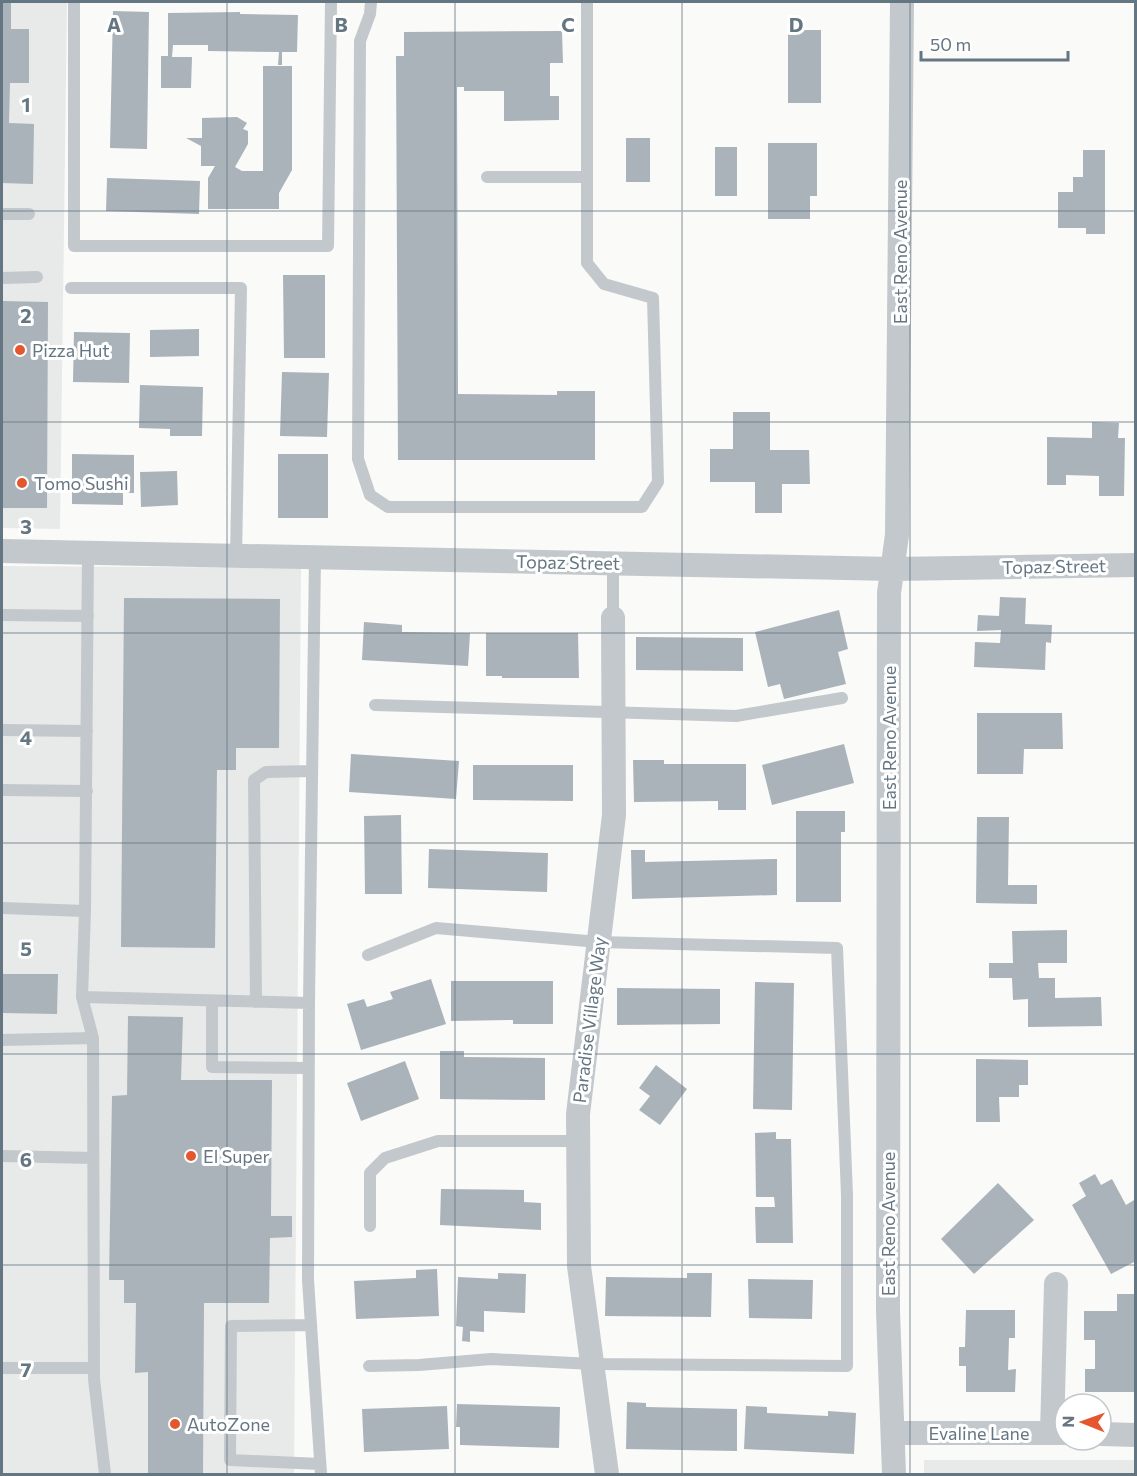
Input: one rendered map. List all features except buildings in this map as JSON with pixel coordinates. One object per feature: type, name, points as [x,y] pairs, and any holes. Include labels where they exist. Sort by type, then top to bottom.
[{"type":"street","name":"East Reno Avenue","points":[[894,1474],[888,1311],[889,605],[897,535],[902,2]]},
{"type":"street","name":"Topaz Street","points":[[2,551],[893,569],[1136,565]]},
{"type":"street","name":"Paradise Village Way","points":[[608,1474],[579,1266],[578,1114],[614,815],[613,618]]},
{"type":"street","points":[[1056,1284],[1057,1392]]},
{"type":"street","name":"Evaline Lane","points":[[894,1433],[1053,1433]]},
{"type":"street","points":[[1113,1434],[1136,1435]]},
{"type":"lane","points":[[74,2],[74,246],[328,246],[331,2]]},
{"type":"lane","points":[[371,2],[370,14],[360,41],[358,459],[370,495],[388,507],[642,507],[658,482],[653,298],[604,284],[586,263],[587,2]]},
{"type":"lane","points":[[487,177],[586,177]]},
{"type":"lane","points":[[2,214],[29,214]]},
{"type":"lane","points":[[2,278],[37,277]]},
{"type":"lane","points":[[71,288],[241,288],[236,557]]},
{"type":"lane","points":[[88,553],[86,910],[82,997],[93,1038],[94,1368],[105,1474]]},
{"type":"lane","points":[[311,1325],[231,1326],[230,1460],[320,1469],[311,1325],[308,1280],[307,1068],[315,556]]},
{"type":"lane","name":"Paradise Village Way","points":[[613,564],[613,618]]},
{"type":"lane","points":[[2,615],[88,616]]},
{"type":"lane","points":[[375,705],[736,716],[842,698]]},
{"type":"lane","points":[[2,730],[87,731]]},
{"type":"lane","points":[[256,1002],[254,780],[266,772],[312,771]]},
{"type":"lane","points":[[2,790],[87,791]]},
{"type":"lane","points":[[2,908],[86,910]]},
{"type":"lane","points":[[368,955],[436,928],[598,942],[837,948],[847,1195],[847,1366],[592,1364],[491,1359],[419,1365],[369,1366]]},
{"type":"lane","points":[[82,997],[309,1004]]},
{"type":"lane","points":[[212,1002],[212,1067],[307,1068]]},
{"type":"lane","points":[[2,1040],[93,1038]]},
{"type":"lane","points":[[370,1226],[370,1173],[385,1158],[438,1141],[578,1141]]},
{"type":"lane","points":[[2,1156],[93,1158]]},
{"type":"lane","points":[[2,1368],[94,1368]]},
{"type":"shaded area","points":[[2,2],[67,2],[60,529],[2,528]]},
{"type":"shaded area","points":[[2,566],[301,568],[294,1474],[2,1474]]},
{"type":"shaded area","points":[[924,1460],[1135,1460],[1135,1474],[924,1474]]},
{"type":"place","name":"Pizza Hut","points":[[20,350]]},
{"type":"place","name":"Tomo Sushi","points":[[22,483]]},
{"type":"place","name":"El Super","points":[[191,1156]]},
{"type":"place","name":"AutoZone","points":[[175,1424]]}]
